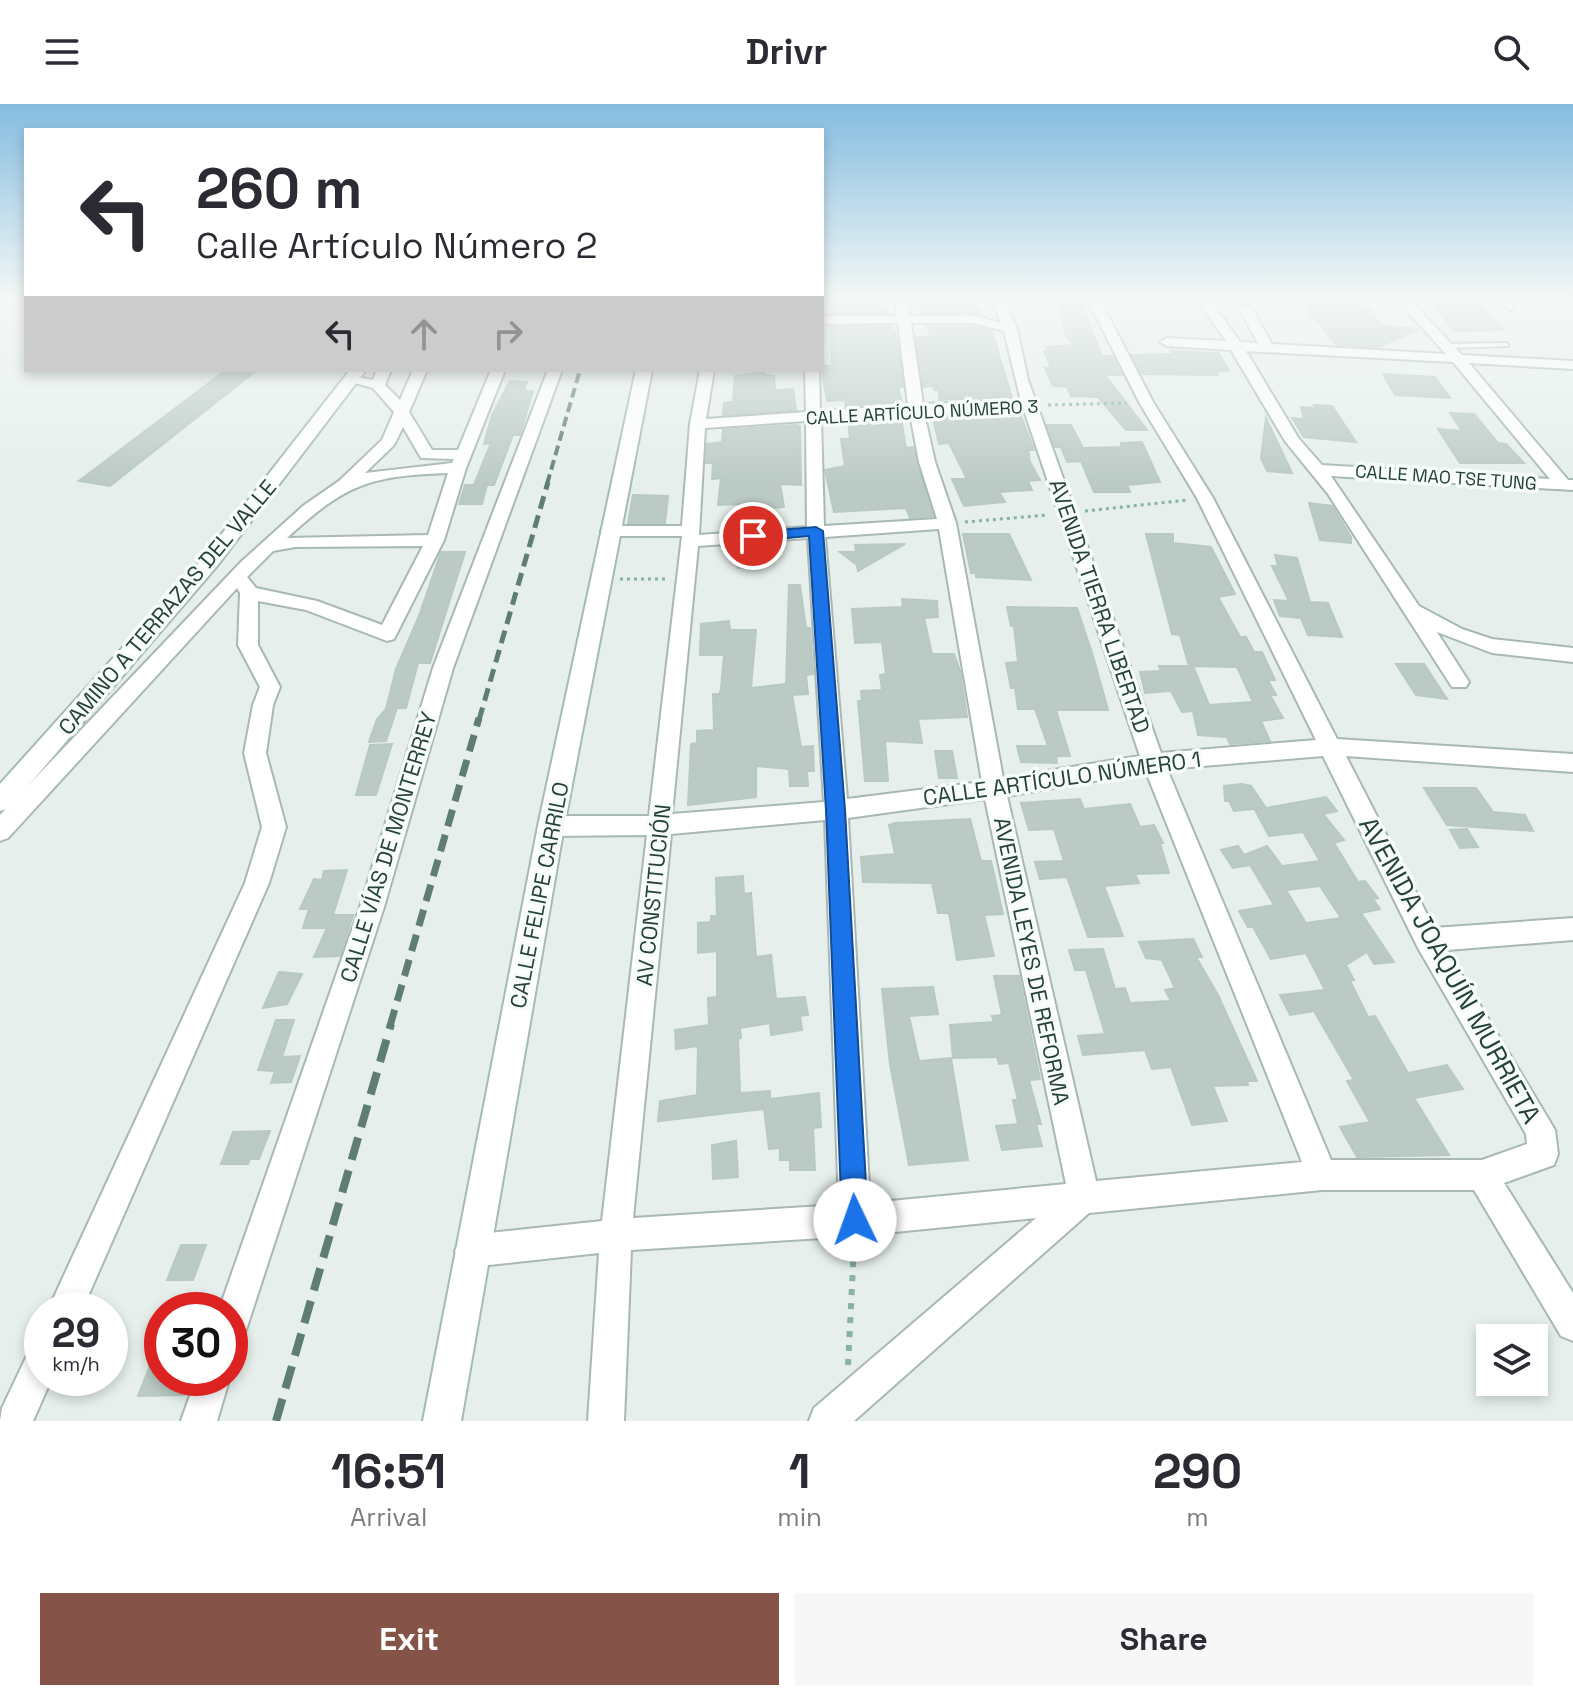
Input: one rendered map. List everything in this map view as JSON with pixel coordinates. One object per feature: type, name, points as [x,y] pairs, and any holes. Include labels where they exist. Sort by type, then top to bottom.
[{"type":"street","name":"AVENIDA LEYES DE REFORMA","points":[[910,361],[927,462],[947,523],[994,789],[1084,1197]]},
{"type":"street","name":"AVENIDA TIERRA LIBERTAD","points":[[1017,361],[1153,762],[1322,1175]]},
{"type":"street","name":"AVENIDA JOAQUÍN MURRIETA","points":[[471,1251],[616,1235],[855,1220],[1322,1175],[1482,1175],[1543,1154],[1540,1130],[1427,940],[1205,498],[1146,402],[1125,361]]},
{"type":"street","points":[[1245,361],[1293,441],[1319,470],[1459,682]]},
{"type":"street","points":[[1461,361],[1568,485]]},
{"type":"street","points":[[1542,361],[1573,365]]},
{"type":"street","points":[[0,831],[244,583],[267,546],[345,484],[389,442],[419,372]]},
{"type":"street","points":[[244,583],[387,634],[435,540],[461,460],[497,372]]},
{"type":"street","name":"CALLE VÍAS DE MONTERREY","points":[[242,1292],[372,907],[443,668],[554,372]]},
{"type":"street","name":"CALLE FELIPE CARRILO","points":[[442,1421],[551,826],[644,372]]},
{"type":"street","name":"AV CONSTITUCIÓN","points":[[606,1421],[616,1235],[661,825],[698,424],[707,372]]},
{"type":"street","points":[[812,372],[816,531],[836,810],[855,1220]]},
{"type":"street","points":[[354,375],[381,378],[402,412],[422,462]]},
{"type":"street","name":"CAMINO A TERRAZAS DEL VALLE","points":[[0,801],[210,562],[354,375]]},
{"type":"street","name":"CALLE ARTÍCULO NÚMERO 3","points":[[698,424],[916,409],[1032,405]]},
{"type":"street","points":[[345,484],[422,462],[461,460]]},
{"type":"street","name":"CALLE MAO TSE TUNG","points":[[1319,470],[1568,485]]},
{"type":"street","points":[[610,531],[690,536],[947,523]]},
{"type":"street","points":[[267,546],[295,542],[435,540]]},
{"type":"street","points":[[73,1292],[257,883],[274,827],[255,753],[263,705],[270,687],[248,645],[244,583]]},
{"type":"street","points":[[1405,601],[1445,631],[1484,645],[1573,655]]},
{"type":"street","name":"CALLE ARTÍCULO NÚMERO 1","points":[[551,826],[661,825],[836,810],[994,789],[1153,762],[1329,747],[1573,763]]},
{"type":"street","points":[[1427,940],[1573,929]]},
{"type":"street","points":[[1482,1175],[1573,1324]]},
{"type":"street","points":[[837,1412],[1084,1197]]},
{"type":"street","points":[[15,1421],[26,1396]]},
{"type":"street","points":[[199,1421],[207,1396]]},
{"type":"path","name":"CALLE ARTÍCULO NÚMERO 3","points":[[1032,405],[1146,402]]},
{"type":"path","points":[[947,523],[1205,498]]},
{"type":"path","points":[[602,579],[685,579]]},
{"type":"path","points":[[837,1412],[855,1220]]},
{"type":"building","points":[[832,361],[900,361],[903,387],[898,387],[902,402],[846,406],[845,400],[827,401],[822,372],[824,366],[832,366]]},
{"type":"building","points":[[919,361],[1001,361],[1012,398],[939,400],[939,390],[934,390],[933,386],[923,387]]},
{"type":"building","points":[[1048,361],[1115,361],[1122,375],[1105,375],[1147,430],[1126,430],[1098,397],[1071,396],[1067,387],[1053,386],[1045,368],[1051,368]]},
{"type":"building","points":[[1135,361],[1224,361],[1229,371],[1216,371],[1218,375],[1142,374]]},
{"type":"building","points":[[223,372],[254,372],[110,486],[79,481]]},
{"type":"building","points":[[765,372],[765,375],[774,376],[775,390],[793,389],[796,410],[723,415],[724,403],[733,402],[735,376]]},
{"type":"building","points":[[1383,374],[1435,377],[1450,398],[1395,395]]},
{"type":"building","points":[[510,381],[527,382],[524,391],[533,391],[520,435],[513,435],[494,485],[487,485],[482,504],[459,504],[465,485],[474,485],[491,443],[484,444],[492,415]]},
{"type":"building","points":[[1314,405],[1332,406],[1356,442],[1304,437],[1292,418],[1304,419],[1301,407],[1316,408]]},
{"type":"building","points":[[1020,413],[1034,450],[1028,450],[1030,462],[1040,480],[1028,481],[1032,490],[999,492],[1005,502],[964,506],[952,479],[967,479],[949,443],[939,444],[934,422],[943,422],[941,415]]},
{"type":"building","points":[[1450,413],[1474,414],[1498,443],[1506,444],[1524,463],[1460,463],[1438,429],[1462,431]]},
{"type":"building","points":[[901,418],[906,448],[913,447],[933,516],[910,518],[906,508],[834,512],[825,470],[845,466],[841,439],[850,439],[848,421]]},
{"type":"building","points":[[1266,418],[1292,473],[1267,471],[1261,458]]},
{"type":"building","points":[[1047,425],[1071,425],[1083,448],[1121,447],[1121,443],[1142,442],[1160,482],[1127,485],[1130,492],[1094,492],[1081,461],[1067,462],[1061,447],[1055,447]]},
{"type":"building","points":[[800,426],[801,485],[780,484],[784,507],[741,510],[741,504],[718,505],[721,478],[712,479],[713,463],[706,463],[707,444],[722,442],[723,430]]},
{"type":"building","points":[[633,495],[668,496],[665,523],[628,523]]},
{"type":"building","points":[[1309,503],[1332,506],[1351,537],[1351,543],[1320,540]]},
{"type":"building","points":[[963,534],[1009,534],[1031,580],[976,577],[976,573],[971,573]]},
{"type":"building","points":[[1146,534],[1173,534],[1173,543],[1211,547],[1235,594],[1218,597],[1240,637],[1246,637],[1254,652],[1262,652],[1275,680],[1268,680],[1276,695],[1270,695],[1283,718],[1261,721],[1270,741],[1230,744],[1227,737],[1198,735],[1193,711],[1182,712],[1171,691],[1145,693],[1140,672],[1161,671],[1159,666],[1189,666],[1180,635],[1172,634]],"holes":[[[1193,666],[1237,667],[1253,702],[1209,705]]]},
{"type":"building","points":[[764,544],[765,550],[769,550],[767,565],[738,568],[739,546]]},
{"type":"building","points":[[905,544],[858,571],[857,565],[840,552],[856,552],[855,545]]},
{"type":"building","points":[[441,552],[465,552],[430,663],[418,663],[406,708],[397,708],[386,741],[369,742],[377,719],[386,709],[396,669],[419,616]]},
{"type":"building","points":[[1275,555],[1297,558],[1310,602],[1328,603],[1342,637],[1308,635],[1301,618],[1280,616],[1274,600],[1289,601],[1272,566],[1278,566]]},
{"type":"building","points":[[789,585],[800,585],[806,628],[810,628],[813,674],[806,675],[808,694],[792,695],[801,747],[813,746],[814,771],[807,771],[808,786],[790,786],[789,769],[756,766],[756,797],[688,805],[691,744],[697,743],[697,731],[714,730],[713,694],[719,694],[721,689],[724,655],[700,655],[701,624],[729,621],[730,630],[756,630],[751,688],[786,684]]},
{"type":"building","points":[[902,599],[937,601],[938,617],[924,618],[932,654],[954,654],[960,671],[967,717],[918,719],[922,743],[885,741],[888,781],[865,781],[858,701],[862,701],[861,691],[882,690],[880,675],[886,674],[882,642],[855,643],[852,609],[903,607]]},
{"type":"building","points":[[1007,607],[1077,608],[1093,656],[1108,710],[1056,710],[1070,756],[1056,756],[1057,763],[1021,762],[1017,746],[1048,746],[1035,709],[1018,709],[1015,688],[1011,688],[1006,663],[1018,662],[1014,626],[1011,626]]},
{"type":"building","points":[[1396,664],[1424,664],[1447,699],[1416,695]]},
{"type":"building","points":[[392,744],[376,795],[356,795],[370,745]]},
{"type":"building","points":[[935,751],[952,751],[957,778],[939,778]]},
{"type":"building","points":[[1224,786],[1251,786],[1266,808],[1326,797],[1337,811],[1323,814],[1344,840],[1334,843],[1358,882],[1365,881],[1378,898],[1373,899],[1380,909],[1361,913],[1394,962],[1374,964],[1367,952],[1346,965],[1354,980],[1350,981],[1368,1017],[1375,1016],[1408,1073],[1447,1065],[1463,1089],[1414,1098],[1449,1155],[1357,1157],[1340,1127],[1370,1122],[1347,1081],[1354,1080],[1314,1011],[1290,1015],[1280,995],[1325,990],[1306,953],[1271,959],[1253,927],[1248,927],[1239,911],[1274,905],[1250,865],[1233,868],[1221,850],[1238,846],[1244,855],[1267,846],[1282,866],[1320,861],[1303,832],[1269,836],[1255,810],[1264,808],[1234,811],[1229,801],[1225,801]],"holes":[[[1320,886],[1341,918],[1306,923],[1286,890]]]},
{"type":"building","points":[[1424,788],[1476,788],[1493,812],[1525,815],[1533,831],[1447,825]]},
{"type":"building","points":[[1080,799],[1084,809],[1130,804],[1140,827],[1154,825],[1163,843],[1160,843],[1169,873],[1135,874],[1139,883],[1104,886],[1123,936],[1088,937],[1067,877],[1040,879],[1035,862],[1064,861],[1054,829],[1029,830],[1021,803]]},
{"type":"building","points":[[970,819],[981,861],[991,861],[1003,914],[984,915],[994,956],[957,960],[949,913],[938,913],[932,883],[863,882],[861,857],[895,854],[889,825]]},
{"type":"building","points":[[1467,829],[1478,847],[1460,848],[1450,830]]},
{"type":"building","points":[[347,870],[333,915],[353,915],[340,956],[314,957],[327,928],[303,928],[309,909],[300,909],[314,879],[322,880],[324,871]]},
{"type":"building","points":[[743,876],[744,894],[751,893],[756,957],[771,955],[776,999],[805,997],[808,1015],[800,1016],[802,1030],[771,1035],[770,1023],[740,1028],[740,1093],[770,1091],[770,1099],[819,1093],[821,1127],[813,1128],[815,1170],[790,1170],[790,1160],[780,1160],[780,1148],[769,1149],[764,1109],[658,1121],[660,1101],[697,1095],[698,1046],[676,1049],[675,1030],[709,1025],[708,998],[717,997],[717,951],[698,953],[698,923],[711,922],[711,916],[717,916],[716,878]]},
{"type":"building","points":[[1193,939],[1202,957],[1196,957],[1218,995],[1257,1081],[1247,1081],[1248,1085],[1213,1086],[1227,1121],[1192,1125],[1171,1067],[1152,1069],[1145,1050],[1083,1055],[1078,1036],[1105,1034],[1086,970],[1075,970],[1069,950],[1103,949],[1115,989],[1125,988],[1130,1003],[1171,1001],[1165,990],[1175,988],[1162,960],[1146,958],[1139,942]]},
{"type":"building","points":[[279,972],[302,974],[287,1004],[263,1008]]},
{"type":"building","points":[[994,976],[1019,976],[1040,1079],[1029,1080],[1041,1124],[1036,1124],[1042,1146],[1002,1150],[996,1126],[1018,1124],[1013,1100],[1018,1100],[1009,1063],[999,1064],[997,1057],[953,1058],[950,1025],[994,1022],[992,1016],[1002,1015]]},
{"type":"building","points":[[933,987],[938,1014],[909,1016],[919,1061],[951,1058],[968,1160],[909,1165],[890,1064],[882,989]]},
{"type":"building","points":[[276,1020],[294,1020],[282,1057],[300,1056],[291,1082],[271,1083],[275,1071],[258,1070]]},
{"type":"building","points":[[270,1131],[259,1159],[250,1159],[248,1164],[221,1164],[233,1132]]},
{"type":"building","points":[[736,1141],[738,1177],[713,1179],[712,1145]]},
{"type":"building","points":[[181,1245],[206,1245],[193,1280],[167,1280]]},
{"type":"building","points":[[144,1381],[144,1396],[138,1396]]},
{"type":"railway","points":[[547,484],[579,372]]},
{"type":"railway","points":[[479,720],[548,482]]},
{"type":"railway","points":[[390,1026],[479,718]]},
{"type":"railway","points":[[276,1421],[391,1024]]},
{"type":"route","points":[[753,536],[816,531],[836,810],[855,1220]]}]
